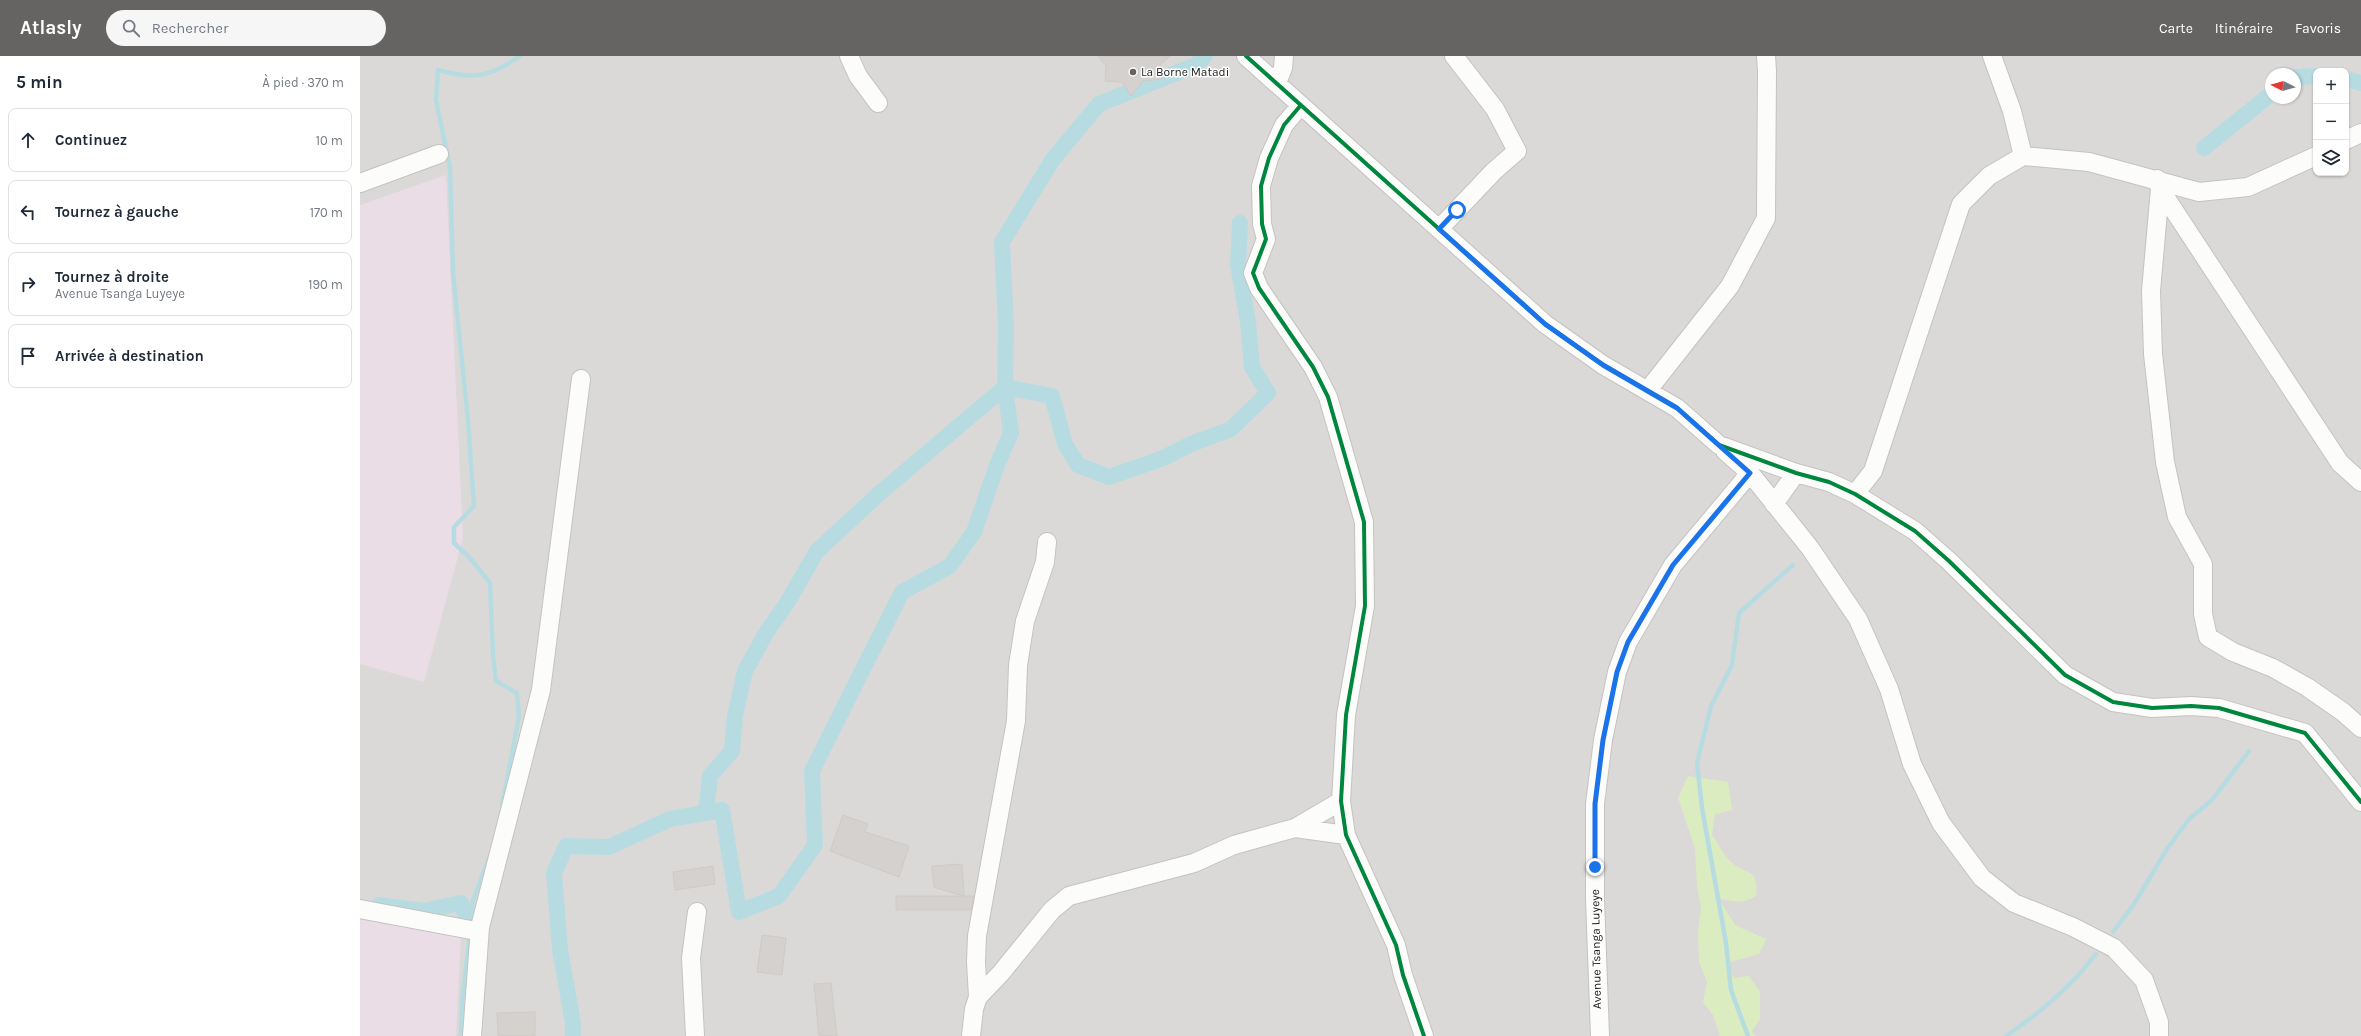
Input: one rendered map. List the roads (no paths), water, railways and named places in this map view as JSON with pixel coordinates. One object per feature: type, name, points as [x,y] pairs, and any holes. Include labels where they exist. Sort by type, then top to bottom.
[{"type":"street","points":[[849,56],[858,76],[878,103]]},
{"type":"street","points":[[1246,56],[1545,324],[1603,365],[1677,408],[1750,473],[1810,548],[1858,619],[1889,689],[1912,764],[1941,823],[1982,878],[2014,903],[2074,926],[2114,948],[2144,980],[2160,1022],[2159,1036]]},
{"type":"street","points":[[1277,84],[1283,68],[1284,56]]},
{"type":"street","points":[[1439,229],[1494,171],[1517,151],[1495,109],[1454,56]]},
{"type":"street","points":[[1648,390],[1730,286],[1766,218],[1766,56]]},
{"type":"street","points":[[1992,56],[2012,111],[2023,156]]},
{"type":"street","points":[[1300,105],[1284,125],[1269,158],[1260,186],[1262,224],[1266,239],[1253,273],[1259,288],[1313,367],[1328,397],[1364,522],[1365,606],[1346,715],[1341,801],[1346,835],[1396,945],[1403,975],[1424,1036]]},
{"type":"street","points":[[2349,139],[2361,133]]},
{"type":"street","points":[[360,183],[439,154]]},
{"type":"street","points":[[1855,494],[1873,471],[1961,204],[1989,176],[2023,156],[2089,162],[2159,184],[2199,192],[2248,187],[2313,157]]},
{"type":"street","points":[[2159,184],[2340,463],[2361,482]]},
{"type":"street","points":[[2159,184],[2151,291],[2154,361],[2165,462],[2173,507],[2185,533],[2203,564],[2203,614],[2208,637],[2233,652],[2273,668],[2307,687],[2343,712],[2361,728]]},
{"type":"street","points":[[472,1036],[480,927],[541,690],[581,379]]},
{"type":"street","points":[[1719,445],[1796,473],[1829,482],[1855,494],[1921,536],[1949,561],[2065,675],[2086,688],[2113,702],[2152,708],[2191,706],[2219,708],[2305,733],[2361,802]]},
{"type":"street","name":"Avenue Tsanga Luyeye","points":[[1600,1036],[1596,974],[1595,804],[1603,740],[1617,672],[1628,642],[1673,565],[1750,473]]},
{"type":"street","points":[[1774,504],[1796,473]]},
{"type":"street","points":[[971,1036],[974,1009],[978,997],[976,962],[978,936],[1016,721],[1018,665],[1025,621],[1045,562],[1047,542]]},
{"type":"street","points":[[978,997],[1001,973],[1052,910],[1069,896],[1194,862],[1234,845],[1295,828],[1341,801]]},
{"type":"street","points":[[1295,828],[1346,835]]},
{"type":"street","points":[[360,910],[471,930],[480,927]]},
{"type":"street","points":[[695,1036],[691,958],[697,912]]},
{"type":"waterway","points":[[502,806],[519,717],[517,693],[496,681],[493,656],[490,583],[470,558],[454,543],[454,527],[474,506],[468,420],[453,273],[450,167],[436,100],[438,70],[462,75],[481,75],[500,68],[520,56]]},
{"type":"waterway","points":[[573,1036],[573,1023],[560,950],[554,873],[566,846],[609,847],[670,819],[722,810],[739,912],[779,896],[815,845],[812,771],[863,669],[902,592],[950,566],[974,532],[997,465],[1011,433],[1005,387],[1006,328],[1002,242],[1053,159],[1099,104],[1196,65],[1205,56]]},
{"type":"waterway","points":[[2301,77],[2313,76]]},
{"type":"waterway","points":[[2349,80],[2361,83]]},
{"type":"waterway","points":[[2204,148],[2265,99]]},
{"type":"waterway","points":[[706,813],[710,776],[732,751],[735,716],[745,671],[766,633],[787,603],[817,551],[881,492],[1005,387],[1052,396],[1065,444],[1078,465],[1109,477],[1161,459],[1191,444],[1231,429],[1268,393],[1252,367],[1248,322],[1238,265],[1240,223]]},
{"type":"waterway","points":[[1748,1036],[1731,990],[1726,943],[1702,808],[1697,763],[1711,706],[1732,665],[1739,613],[1793,565]]},
{"type":"waterway","points":[[2113,932],[2134,904],[2167,849],[2189,819],[2212,800],[2249,751]]},
{"type":"waterway","points":[[471,925],[473,900],[489,858]]},
{"type":"waterway","points":[[379,905],[423,911],[461,903],[471,930]]},
{"type":"waterway","points":[[461,1036],[462,1002],[470,933]]},
{"type":"waterway","points":[[2006,1036],[2054,999],[2076,978],[2096,954]]},
{"type":"place","name":"La Borne Matadi","points":[[1133,72]]}]
